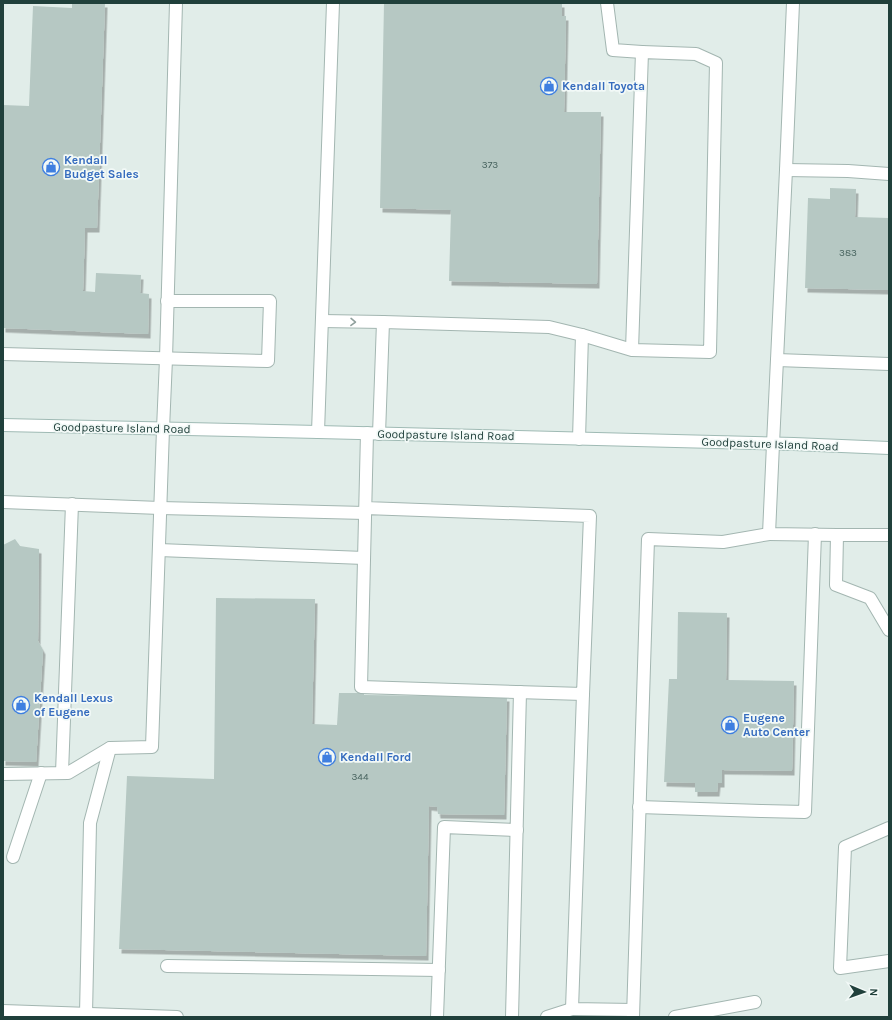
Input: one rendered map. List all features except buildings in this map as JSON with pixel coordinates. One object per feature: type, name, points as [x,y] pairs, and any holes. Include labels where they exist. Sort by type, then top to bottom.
[{"type":"main road","points":[[3,774],[68,773],[110,748],[152,747],[166,359],[176,3]]},
{"type":"main road","points":[[318,432],[334,3]]},
{"type":"main road","points":[[322,321],[549,326],[632,350],[710,352],[716,63],[696,54],[613,50],[607,3]]},
{"type":"main road","points":[[769,534],[793,3]]},
{"type":"main road","points":[[632,350],[642,52]]},
{"type":"main road","points":[[786,170],[848,171],[889,174]]},
{"type":"main road","points":[[3,354],[268,361],[270,301],[167,301]]},
{"type":"main road","points":[[383,322],[365,510],[361,687],[583,694]]},
{"type":"main road","points":[[579,439],[582,335]]},
{"type":"main road","points":[[777,360],[889,364]]},
{"type":"main road","name":"Goodpasture Island Road","points":[[3,425],[889,448]]},
{"type":"main road","points":[[3,502],[160,508],[365,510],[590,516],[572,1009]]},
{"type":"main road","points":[[62,773],[72,504]]},
{"type":"main road","points":[[547,1017],[572,1009],[633,1014],[648,539],[723,542],[769,534],[889,535]]},
{"type":"main road","points":[[639,807],[805,812],[815,534]]},
{"type":"main road","points":[[837,535],[836,585],[870,598],[889,630]]},
{"type":"main road","points":[[159,550],[364,558]]},
{"type":"main road","points":[[512,1017],[520,692]]},
{"type":"main road","points":[[86,1014],[90,824],[110,748]]},
{"type":"main road","points":[[13,857],[41,773]]},
{"type":"main road","points":[[437,1017],[444,827],[517,830]]},
{"type":"main road","points":[[889,828],[845,847],[840,968],[889,961]]},
{"type":"main road","points":[[167,966],[439,970]]},
{"type":"main road","points":[[675,1017],[755,1002]]},
{"type":"main road","points":[[3,1011],[177,1017]]},
{"type":"place","name":"Kendall Toyota","points":[[549,86]]},
{"type":"place","name":"Kendall Budget Sales","points":[[51,167]]},
{"type":"place","name":"Kendall Lexus of Eugene","points":[[21,705]]},
{"type":"place","name":"Eugene Auto Center","points":[[730,725]]},
{"type":"place","name":"Kendall Ford","points":[[327,757]]}]
